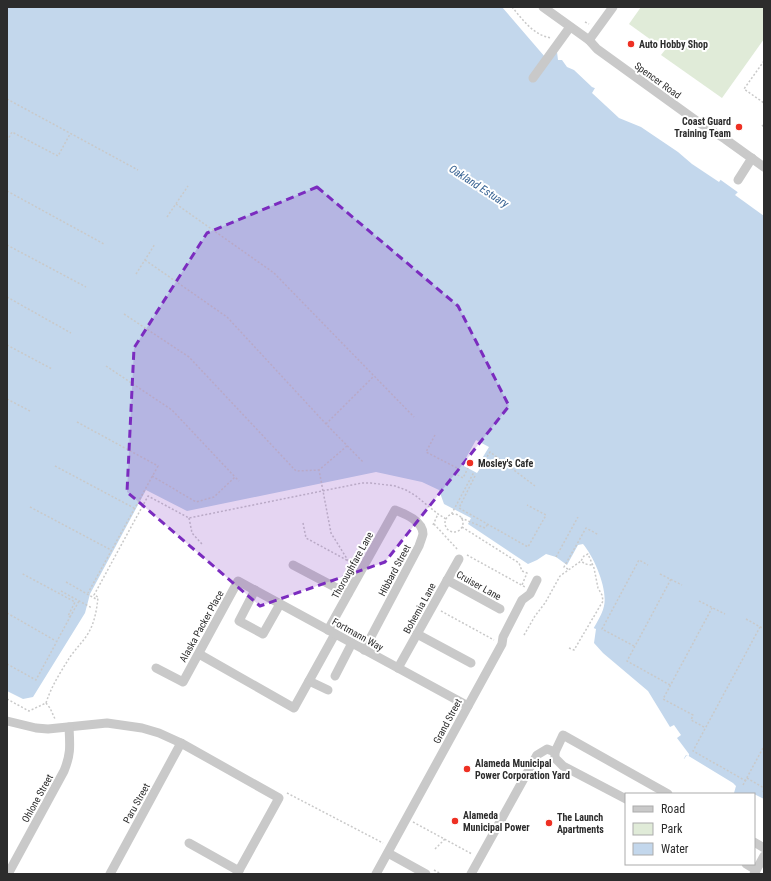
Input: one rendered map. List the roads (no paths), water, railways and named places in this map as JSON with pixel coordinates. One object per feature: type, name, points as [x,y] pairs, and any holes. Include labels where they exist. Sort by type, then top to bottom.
[{"type":"street","name":"Spencer Road","points":[[543,7],[589,40],[604,54],[698,122],[764,166]]},
{"type":"street","points":[[589,40],[613,7]]},
{"type":"street","points":[[533,78],[570,27]]},
{"type":"street","points":[[738,180],[752,158]]},
{"type":"street","name":"Thoroughfare Lane","points":[[199,654],[294,708],[309,681],[348,594],[395,510],[406,514],[422,528]]},
{"type":"street","name":"Hibbard Street","points":[[364,650],[419,546],[423,535],[422,528]]},
{"type":"street","name":"Bohemia Lane","points":[[398,668],[460,554]]},
{"type":"street","points":[[293,564],[348,594]]},
{"type":"street","name":"Cruiser Lane","points":[[447,580],[500,609]]},
{"type":"street","name":"Grand Street","points":[[376,874],[502,644],[503,637],[522,600],[531,591],[537,580]]},
{"type":"street","name":"Fortmann Way","points":[[238,581],[468,706]]},
{"type":"street","name":"Alaska Packer Place","points":[[156,668],[184,682],[238,581]]},
{"type":"street","points":[[255,590],[239,621],[263,634],[280,604]]},
{"type":"street","points":[[417,634],[471,663]]},
{"type":"street","points":[[335,676],[352,643]]},
{"type":"street","points":[[309,681],[328,690]]},
{"type":"street","points":[[7,720],[36,728],[56,729],[107,723],[142,728],[159,733],[181,743],[279,798],[238,872],[189,843]]},
{"type":"street","name":"Ohlone Street","points":[[8,874],[64,772],[71,750],[69,728]]},
{"type":"street","points":[[625,799],[563,766],[555,758],[555,752],[563,736],[666,793]]},
{"type":"street","name":"Paru Street","points":[[110,874],[181,743]]},
{"type":"street","points":[[470,874],[537,755],[547,749],[555,752]]},
{"type":"street","points":[[755,843],[764,848]]},
{"type":"street","points":[[388,853],[426,874]]},
{"type":"street","points":[[747,865],[755,872],[764,856]]},
{"type":"water","name":"Oakland Estuary","points":[[7,7],[502,7],[545,57],[557,52],[558,60],[562,60],[567,67],[574,70],[592,87],[597,89],[599,94],[622,116],[644,127],[764,211],[764,799],[755,794],[755,793],[734,793],[736,786],[733,783],[687,755],[684,759],[655,712],[587,640],[601,614],[605,599],[602,582],[596,565],[583,544],[578,545],[567,565],[556,557],[546,554],[528,564],[468,524],[471,518],[444,504],[439,490],[422,482],[376,472],[187,511],[146,490],[90,594],[85,613],[33,697],[23,699],[7,691]]},
{"type":"place","name":"Auto Hobby Shop","points":[[631,44]]},
{"type":"place","name":"Coast Guard Training Team","points":[[739,127]]},
{"type":"place","name":"Mosley's Cafe","points":[[470,463]]},
{"type":"place","name":"Alameda Municipal Power Corporation Yard","points":[[467,769]]},
{"type":"place","name":"Alameda Municipal Power","points":[[455,821]]},
{"type":"place","name":"The Launch Apartments","points":[[549,823]]}]
